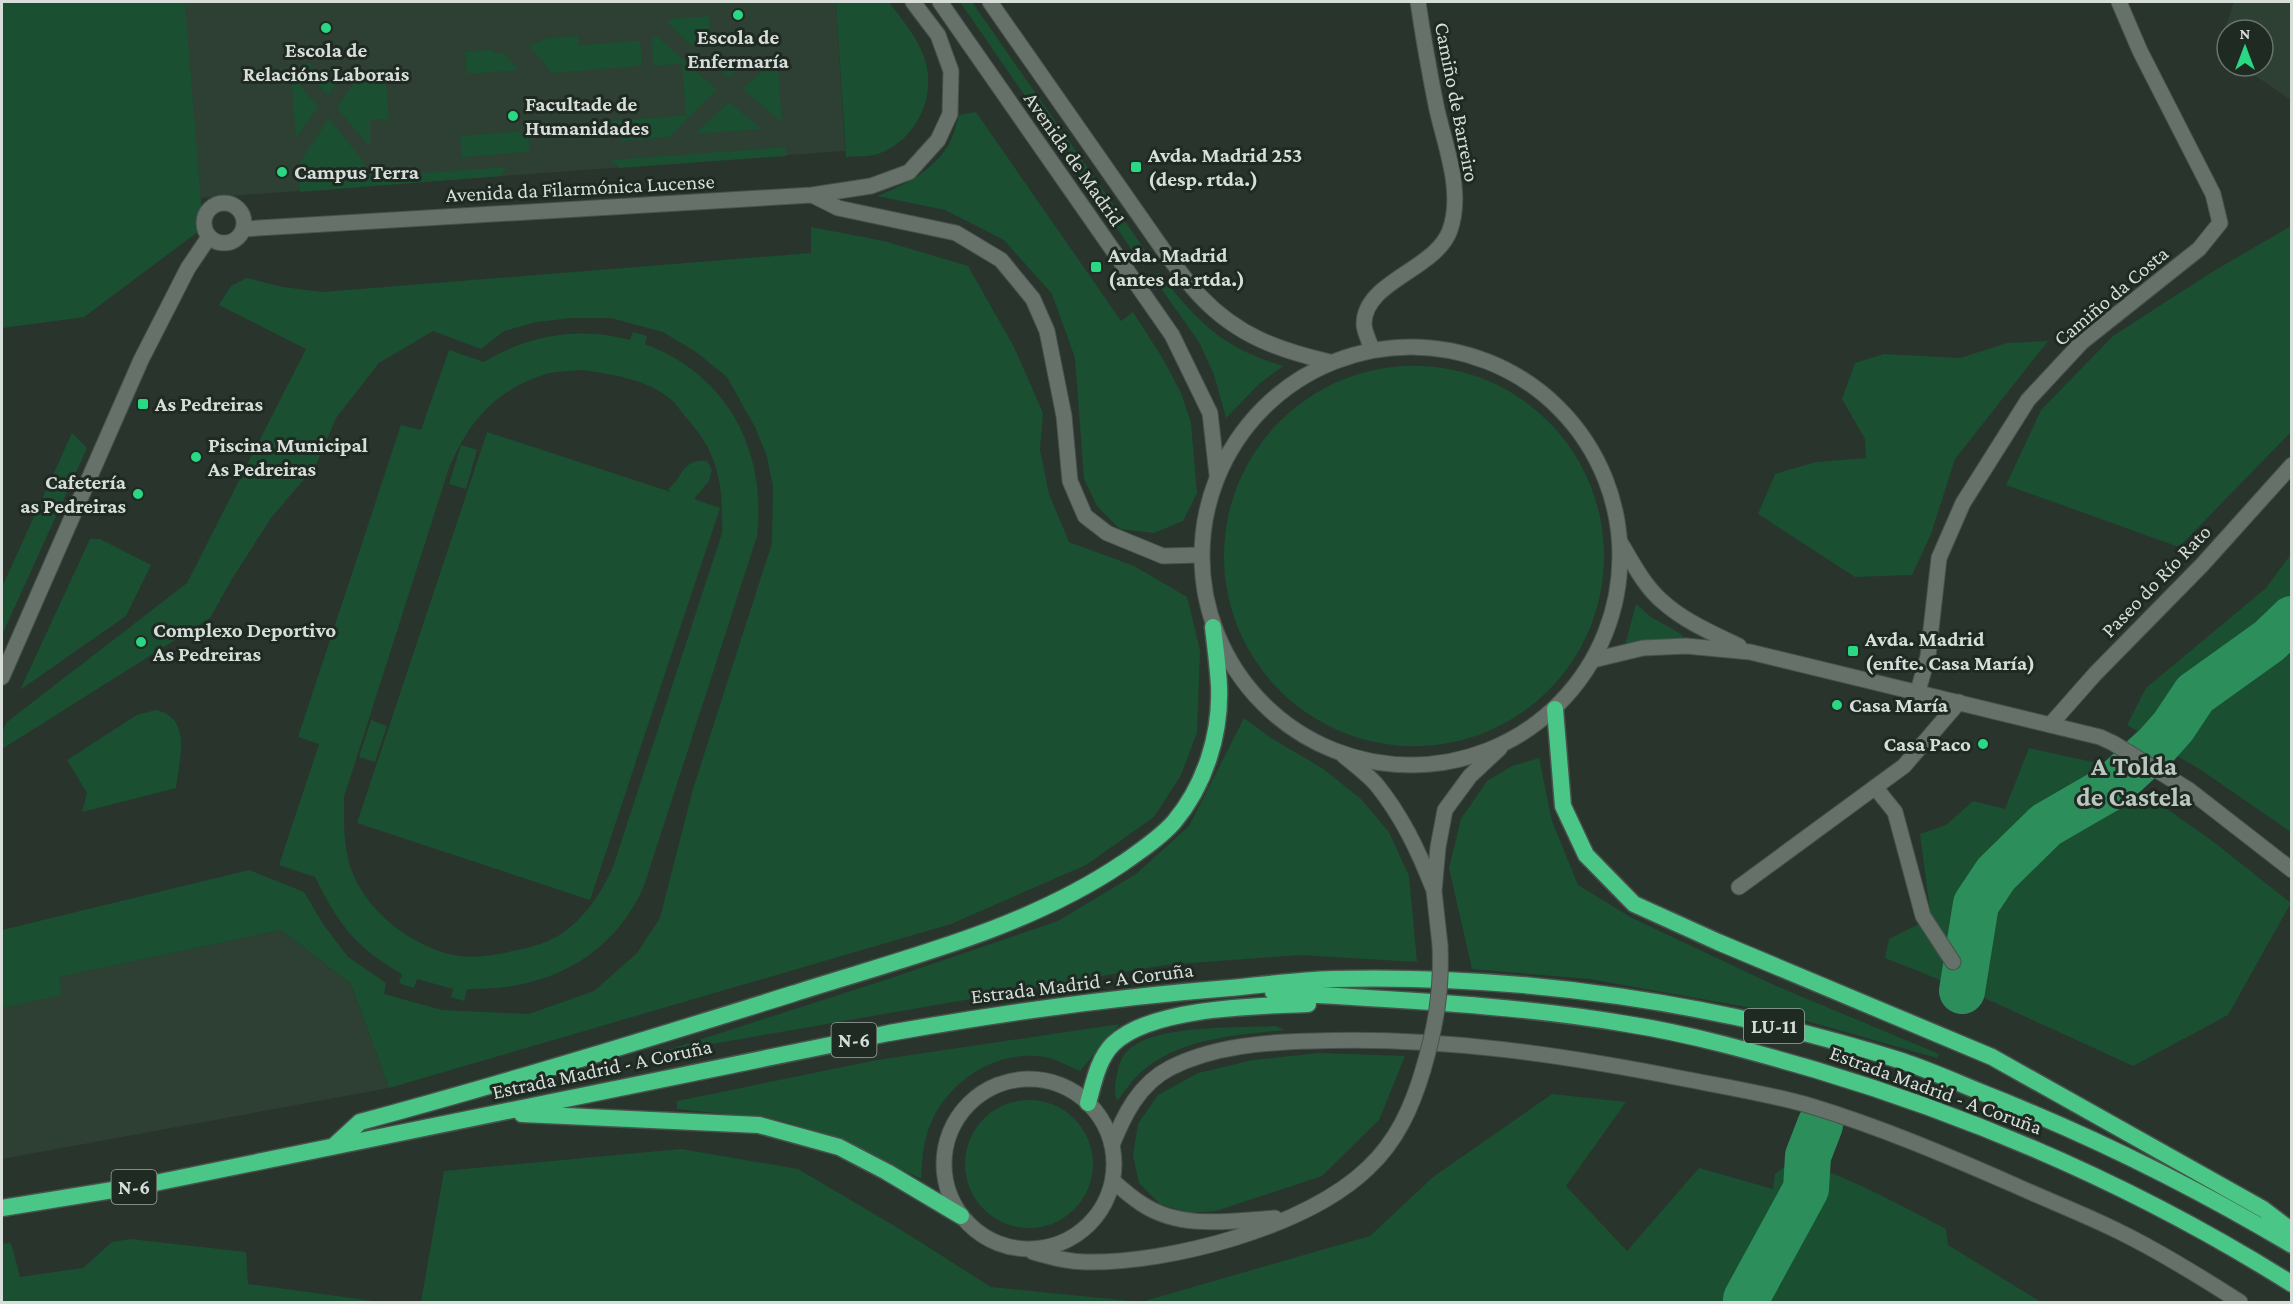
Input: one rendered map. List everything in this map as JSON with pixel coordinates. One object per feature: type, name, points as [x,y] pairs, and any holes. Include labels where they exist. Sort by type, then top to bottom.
[{"type":"highway","points":[[335,1146],[360,1122],[722,1016],[986,932],[1043,908],[1105,875],[1143,849],[1173,823],[1195,789],[1210,757],[1217,723],[1219,687],[1213,627]]},
{"type":"highway","points":[[1555,709],[1563,806],[1586,855],[1634,904],[1718,942],[1992,1057],[2263,1209],[2292,1231]]},
{"type":"highway","name":"Estrada Madrid - A Coruña","points":[[2,1208],[150,1184],[909,1029],[1056,1005],[1141,995],[1329,979],[1417,979],[1541,987],[1685,1006],[1808,1034],[1905,1062],[2055,1121],[2221,1203],[2292,1245]]},
{"type":"highway","name":"Estrada Madrid - A Coruña","points":[[1215,989],[1506,1008],[1628,1024],[1747,1050],[1886,1091],[2018,1141],[2229,1244],[2292,1284]]},
{"type":"highway","points":[[1088,1103],[1102,1058],[1124,1035],[1153,1022],[1200,1012],[1273,1005],[1396,1000]]},
{"type":"highway","points":[[497,1113],[759,1125],[839,1147],[887,1172],[961,1216]]},
{"type":"street","name":"Avenida da Filarmónica Lucense","points":[[209,237],[219,243],[232,242],[237,239],[243,229],[812,195],[871,186],[909,172],[938,140],[950,114],[951,70],[938,35],[913,2]]},
{"type":"street","name":"Avenida de Madrid","points":[[940,2],[1172,335],[1210,412],[1217,475]]},
{"type":"street","name":"Avenida de Madrid","points":[[990,2],[1169,258],[1201,297],[1230,324],[1263,343],[1294,354],[1330,362]]},
{"type":"street","name":"Camiño de Barreiro","points":[[1372,350],[1364,325],[1368,304],[1395,281],[1427,260],[1450,231],[1453,216],[1454,183],[1436,106],[1418,2]]},
{"type":"street","name":"Camiño da Costa","points":[[1918,691],[1928,656],[1939,558],[1963,503],[2028,400],[2082,342],[2199,249],[2220,223],[2213,194],[2140,51],[2119,2]]},
{"type":"street","name":"Avenida da Filarmónica Lucense","points":[[812,195],[838,208],[956,233],[1000,261],[1033,299],[1047,331],[1064,416],[1070,481],[1085,516],[1107,533],[1163,556],[1200,555]]},
{"type":"street","points":[[2,676],[141,360],[188,268],[209,237],[205,231],[204,218],[211,208],[229,204],[239,211],[244,222],[243,229]]},
{"type":"street","points":[[1024,1249],[1048,1247],[1071,1238],[1090,1223],[1104,1204],[1113,1181],[1112,1145],[1099,1115],[1088,1103],[1067,1088],[1043,1080],[1017,1079],[993,1086],[972,1101],[955,1120],[946,1144],[943,1169],[949,1194],[961,1216],[979,1233],[1000,1244],[1060,1259],[1085,1262],[1155,1257],[1251,1233],[1287,1218],[1337,1192],[1368,1169],[1393,1140],[1414,1102],[1435,1029],[1440,996],[1440,945],[1434,891],[1438,847],[1445,810],[1470,776],[1504,744],[1555,709],[1593,660],[1616,603],[1620,542],[1618,520],[1611,491],[1584,438],[1566,414],[1544,394],[1506,369],[1463,353],[1418,346],[1372,350],[1330,362],[1283,389],[1244,428],[1217,475],[1202,528],[1200,555],[1203,591],[1213,627],[1242,682],[1287,726],[1343,755],[1375,782],[1400,816],[1417,847],[1434,891]]},
{"type":"street","name":"Paseo do Río Rato","points":[[2050,725],[2095,674],[2202,565],[2292,465]]},
{"type":"street","points":[[1620,542],[1641,577],[1663,603],[1707,631],[1750,652]]},
{"type":"street","points":[[1593,660],[1653,647],[1686,646],[1750,652],[2100,737],[2114,743],[2189,790],[2292,870]]},
{"type":"street","points":[[1739,887],[1904,766],[1959,702]]},
{"type":"street","points":[[1343,755],[1397,765],[1419,764],[1452,761],[1504,744]]},
{"type":"street","points":[[1875,787],[1895,812],[1923,916],[1953,962]]},
{"type":"street","points":[[1112,1145],[1123,1118],[1142,1090],[1168,1069],[1228,1049],[1271,1042],[1367,1039],[1478,1047],[1610,1064],[1758,1093],[1811,1106],[1913,1141],[2119,1232],[2240,1302]]},
{"type":"street","points":[[1113,1181],[1143,1206],[1173,1218],[1205,1223],[1287,1218]]},
{"type":"shaded area","name":"Campus Terra","points":[[2,2],[836,2],[845,151],[201,198],[203,228],[84,317],[2,328]]},
{"type":"shaded area","points":[[2,2],[185,2],[203,228],[84,317],[2,328]]},
{"type":"shaded area","points":[[836,2],[889,2],[915,39],[927,67],[927,98],[922,112],[904,138],[878,154],[846,157]]},
{"type":"shaded area","points":[[960,2],[972,2],[1152,260],[1143,266]]},
{"type":"shaded area","points":[[2234,2],[2291,2],[2291,100],[2259,78],[2275,78],[2275,18],[2229,18]]},
{"type":"shaded area","points":[[709,16],[711,34],[733,33],[737,38],[760,36],[760,33],[763,33],[763,40],[690,45],[669,24],[668,19]]},
{"type":"shaded area","points":[[578,36],[579,45],[640,41],[642,66],[552,73],[529,46],[548,38]]},
{"type":"shaded area","points":[[657,36],[717,90],[669,137],[622,141],[621,132],[587,135],[586,123],[688,115],[686,114],[682,64],[653,66],[652,39]]},
{"type":"shaded area","points":[[493,50],[494,53],[504,53],[518,70],[467,74],[465,52]]},
{"type":"shaded area","points":[[752,57],[729,78],[708,60]]},
{"type":"shaded area","points":[[777,57],[782,123],[743,89]]},
{"type":"shaded area","points":[[311,63],[311,71],[324,71],[324,78],[340,77],[328,96],[300,64]]},
{"type":"shaded area","points":[[385,71],[389,119],[370,120],[370,147],[337,108],[360,73]]},
{"type":"shaded area","points":[[291,74],[318,107],[296,138]]},
{"type":"shaded area","points":[[729,102],[762,129],[694,134]]},
{"type":"shaded area","points":[[976,112],[1121,321],[1133,312],[1163,359],[1181,393],[1191,423],[1197,493],[1183,521],[1154,533],[1120,529],[1097,506],[1084,479],[1075,358],[1052,294],[1004,240],[945,210],[877,196],[898,187],[928,168],[944,152],[950,142],[959,115]]},
{"type":"shaded area","points":[[329,118],[363,161],[365,165],[363,168],[301,171],[299,163]]},
{"type":"shaded area","points":[[528,131],[530,152],[462,157],[460,136]]},
{"type":"shaded area","points":[[786,147],[786,156],[619,168],[610,160]]},
{"type":"shaded area","points":[[507,167],[501,176],[300,192],[299,182]]},
{"type":"shaded area","points":[[2291,226],[2291,432],[2179,547],[2006,485],[2041,410],[2113,336],[2212,272]]},
{"type":"shaded area","points":[[811,227],[884,241],[968,266],[1014,347],[1043,413],[1040,450],[1049,494],[1069,542],[1134,566],[1187,597],[1200,650],[1197,733],[1181,775],[1154,817],[1086,865],[951,924],[389,1088],[351,984],[281,930],[59,977],[62,995],[2,1008],[2,930],[249,870],[304,892],[323,924],[348,957],[386,983],[384,994],[442,1010],[529,1014],[594,991],[637,953],[660,918],[693,789],[772,543],[773,487],[767,457],[756,429],[727,377],[696,352],[663,332],[611,318],[572,318],[536,322],[504,331],[481,349],[433,331],[379,363],[336,418],[316,465],[271,518],[210,618],[2,749],[2,732],[7,722],[187,583],[306,349],[219,305],[231,286],[247,278],[282,287],[323,292],[811,253]]},
{"type":"shaded area","points":[[1159,273],[1212,331],[1243,351],[1283,366],[1259,384],[1226,418],[1214,375],[1199,342],[1153,277]]},
{"type":"shaded area","points":[[633,332],[647,336],[645,344],[674,358],[698,375],[719,395],[736,419],[748,445],[755,474],[758,504],[757,536],[644,886],[614,933],[572,966],[548,977],[523,984],[467,989],[464,1001],[451,997],[453,989],[417,979],[414,988],[399,983],[402,974],[372,954],[350,933],[332,908],[315,877],[279,865],[319,744],[298,737],[401,425],[421,430],[449,350],[484,362],[518,345],[555,336],[592,334],[630,340]],"holes":[[[582,370],[628,378],[650,386],[673,402],[696,429],[712,456],[720,484],[722,533],[613,867],[604,886],[586,911],[559,936],[529,947],[493,955],[469,957],[453,955],[407,936],[381,915],[360,889],[347,855],[344,797],[449,468],[465,436],[486,409],[512,389],[546,374]]]},
{"type":"shaded area","points":[[2048,341],[1955,459],[1931,534],[1912,575],[1855,577],[1758,514],[1775,474],[1816,462],[1866,458],[1865,439],[1842,399],[1855,363],[1884,354],[1960,358],[2007,343]]},
{"type":"shaded area","points":[[1414,366],[1451,370],[1487,381],[1519,398],[1548,422],[1572,451],[1589,483],[1600,519],[1604,556],[1600,593],[1589,629],[1572,661],[1548,690],[1519,714],[1487,731],[1451,742],[1414,746],[1377,742],[1341,731],[1309,714],[1280,690],[1256,661],[1239,629],[1228,593],[1224,556],[1228,519],[1239,483],[1256,451],[1280,422],[1309,398],[1341,381],[1377,370]]},
{"type":"shaded area","points":[[487,432],[671,492],[668,489],[692,463],[707,461],[712,470],[709,481],[694,499],[720,508],[590,900],[357,823]]},
{"type":"shaded area","points":[[72,433],[87,448],[2,635],[2,587]]},
{"type":"shaded area","points":[[461,445],[477,450],[466,489],[449,484]]},
{"type":"shaded area","points":[[90,539],[100,539],[151,565],[126,616],[20,690]]},
{"type":"shaded area","points":[[2291,554],[2291,607],[2259,637],[2239,649],[2180,695],[2154,741],[2127,725],[2146,688],[2266,588]]},
{"type":"shaded area","points":[[1636,604],[1651,617],[1681,634],[1685,640],[1656,639],[1625,645]]},
{"type":"shaded area","points":[[2291,607],[2291,629],[2217,683],[2162,747],[2154,741],[2180,695],[2239,649],[2259,637]]},
{"type":"shaded area","points":[[2291,629],[2291,832],[2201,770],[2162,747],[2217,683]]},
{"type":"shaded area","points":[[156,710],[168,715],[175,722],[179,731],[181,754],[176,788],[82,812],[87,793],[67,760],[137,715]]},
{"type":"shaded area","points":[[1244,718],[1271,738],[1322,768],[1361,799],[1389,832],[1409,876],[1417,962],[1300,955],[1165,965],[655,1054],[885,980],[1058,921],[1136,874],[1189,826]]},
{"type":"shaded area","points":[[371,720],[387,726],[375,762],[359,757]]},
{"type":"shaded area","points":[[2029,748],[2093,762],[2149,796],[2215,843],[2291,903],[2228,1015],[2133,1066],[1978,995],[1885,958],[1889,939],[1931,918],[1920,834],[1946,825],[1973,801],[2005,809]]},
{"type":"shaded area","points":[[1539,758],[1552,821],[1578,885],[1632,918],[1774,985],[1939,1054],[1937,1058],[1775,1012],[1589,979],[1472,969],[1449,868],[1461,819],[1487,781],[1512,766]]},
{"type":"shaded area","points":[[281,930],[351,984],[389,1088],[2,1159],[2,1006],[58,977]]},
{"type":"shaded area","points":[[1120,1024],[1080,1071],[1050,1058],[1030,1056],[1010,1058],[990,1064],[957,1086],[943,1101],[933,1119],[924,1148],[921,1179],[830,1135],[775,1119],[677,1109],[677,1101],[877,1060]]},
{"type":"shaded area","points":[[1276,1026],[1284,1030],[1204,1041],[1166,1055],[1134,1079],[1117,1101],[1115,1088],[1119,1064],[1128,1050],[1141,1042],[1157,1036],[1198,1029]]},
{"type":"shaded area","points":[[1319,1053],[1405,1056],[1379,1120],[1322,1176],[1216,1211],[1189,1213],[1160,1204],[1139,1183],[1133,1155],[1138,1124],[1158,1095],[1198,1073],[1253,1060]]},
{"type":"shaded area","points":[[1552,1094],[1626,1102],[1566,1186],[1627,1251],[1699,1168],[1773,1189],[1775,1174],[1794,1160],[1853,1182],[1946,1229],[1948,1245],[2041,1302],[1141,1302],[1370,1236],[1433,1177]]},
{"type":"shaded area","points":[[1029,1100],[1053,1105],[1074,1119],[1088,1140],[1093,1164],[1088,1188],[1074,1209],[1053,1223],[1029,1228],[1005,1223],[984,1209],[970,1188],[965,1164],[970,1140],[984,1119],[1005,1105]]},
{"type":"shaded area","points":[[681,1149],[798,1169],[903,1231],[991,1287],[1141,1302],[421,1302],[444,1171]]},
{"type":"shaded area","points":[[130,1239],[246,1252],[248,1284],[381,1302],[2,1302],[2,1244],[11,1243],[20,1277],[83,1268],[112,1242]]},
{"type":"waterway","points":[[1962,991],[1976,904],[1996,874],[2046,825],[2110,788],[2156,746],[2173,727],[2195,694],[2269,641],[2292,619]]},
{"type":"waterway","points":[[1746,1302],[1806,1189],[1808,1156],[1820,1125]]},
{"type":"place","name":"Escola de Enfermaría","points":[[738,15]]},
{"type":"place","name":"Escola de Relacións Laborais","points":[[326,28]]},
{"type":"place","name":"Facultade de Humanidades","points":[[513,116]]},
{"type":"place","name":"Avda. Madrid 253 (desp. rtda.)","points":[[1136,167]]},
{"type":"place","name":"Campus Terra","points":[[282,172]]},
{"type":"place","name":"Avda. Madrid (antes da rtda.)","points":[[1096,267]]},
{"type":"place","name":"As Pedreiras","points":[[143,404]]},
{"type":"place","name":"Piscina Municipal As Pedreiras","points":[[196,457]]},
{"type":"place","name":"Cafetería as Pedreiras","points":[[138,494]]},
{"type":"place","name":"Complexo Deportivo As Pedreiras","points":[[141,642]]},
{"type":"place","name":"Avda. Madrid (enfte. Casa María)","points":[[1853,651]]},
{"type":"place","name":"Casa María","points":[[1837,705]]},
{"type":"place","name":"Casa Paco","points":[[1983,744]]},
{"type":"district","name":"A Tolda de Castela","points":[[2134,782]]}]
